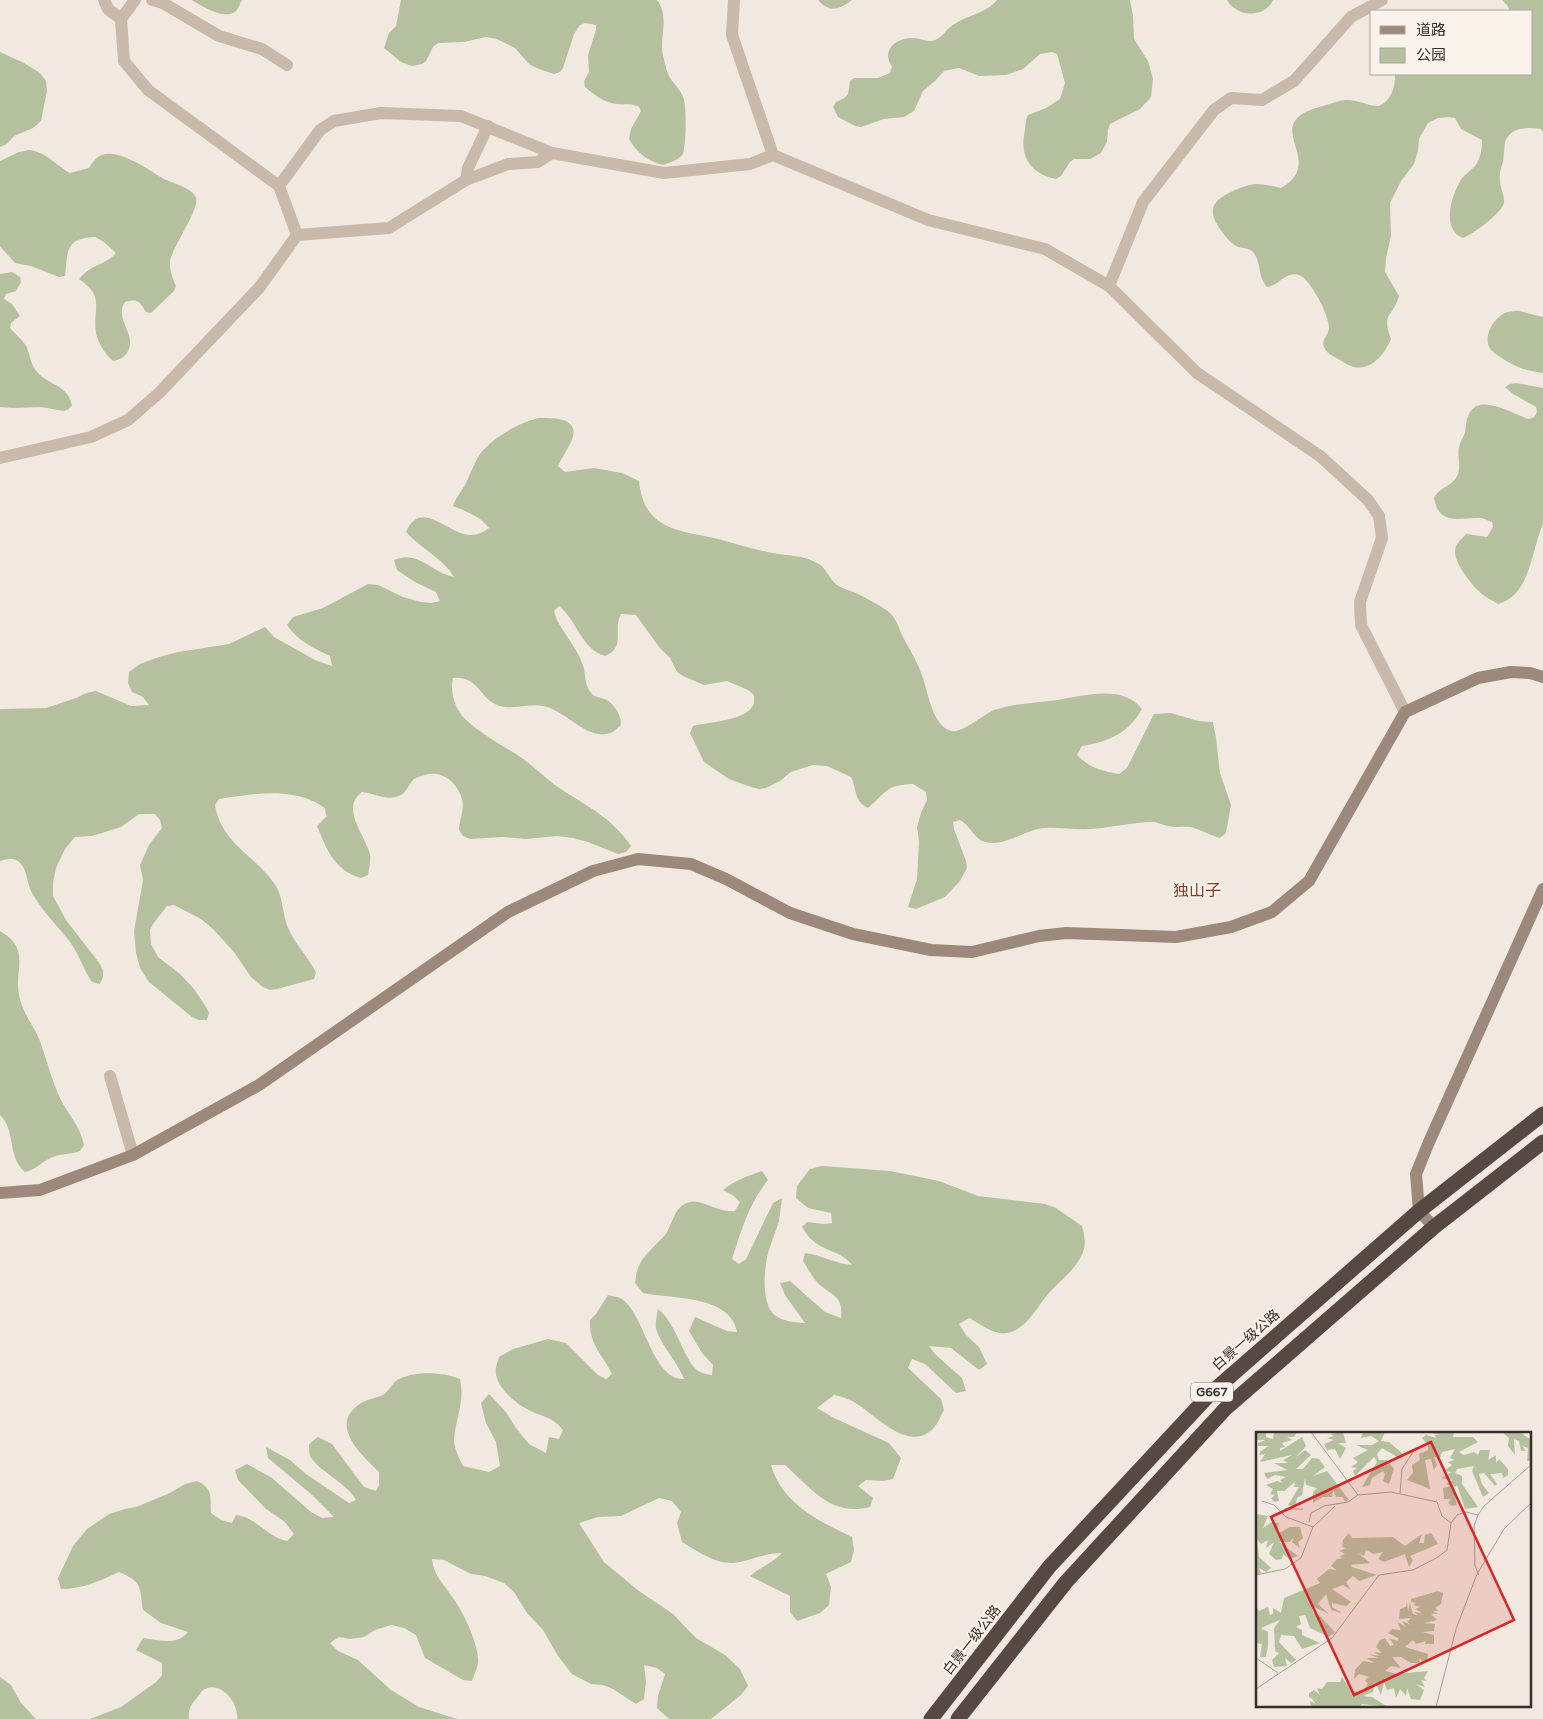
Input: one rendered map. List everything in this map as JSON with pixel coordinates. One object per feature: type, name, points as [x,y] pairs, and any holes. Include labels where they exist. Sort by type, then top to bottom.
[{"type":"highway","name":"白景一级公路","points":[[931,1719],[1049,1567],[1211,1393],[1419,1211],[1543,1114]]},
{"type":"highway","name":"G667","points":[[958,1719],[1066,1582],[1226,1408],[1434,1227],[1543,1142]]},
{"type":"street","points":[[104,0],[108,9],[121,19]]},
{"type":"street","points":[[135,0],[121,19],[124,61],[148,90],[279,186],[297,235]]},
{"type":"street","points":[[152,0],[163,3],[219,36],[262,50],[286,65]]},
{"type":"street","points":[[734,0],[732,35],[773,155]]},
{"type":"street","points":[[1109,286],[1143,202],[1214,110],[1231,98],[1262,100],[1294,81],[1351,17],[1382,0]]},
{"type":"street","points":[[279,186],[320,130],[334,121],[381,113],[461,116],[552,153],[664,172],[750,164],[773,155],[928,220],[1045,249],[1109,286],[1197,373],[1320,456],[1368,500],[1379,516],[1382,538],[1360,602],[1361,625],[1405,712]]},
{"type":"street","points":[[466,180],[468,168],[488,126]]},
{"type":"street","points":[[0,458],[91,437],[128,420],[159,393],[258,288],[297,235],[389,228],[466,180],[508,164],[538,162],[552,153]]},
{"type":"street","points":[[0,1193],[40,1190],[133,1155],[260,1086],[508,912],[593,871],[638,859],[691,864],[726,879],[790,913],[853,934],[931,950],[972,952],[1039,936],[1066,933],[1176,937],[1231,927],[1272,912],[1308,881],[1405,712],[1478,678],[1511,672],[1543,677]]},
{"type":"street","points":[[1434,1227],[1419,1211],[1416,1174],[1543,889]]},
{"type":"street","points":[[110,1076],[133,1155]]},
{"type":"green space","points":[[192,0],[242,0],[236,11],[232,14],[226,14],[214,12]]},
{"type":"green space","points":[[401,0],[657,0],[664,20],[663,56],[670,77],[682,94],[685,108],[685,142],[682,156],[663,165],[648,159],[635,148],[629,139],[631,129],[641,111],[639,107],[613,104],[585,87],[584,81],[589,72],[588,55],[596,25],[585,23],[580,25],[574,34],[563,68],[560,72],[554,74],[529,64],[515,48],[497,39],[486,37],[464,42],[438,43],[433,47],[426,61],[412,66],[401,62],[384,48],[389,33],[396,26]]},
{"type":"green space","points":[[818,0],[852,0],[834,9],[826,7]]},
{"type":"green space","points":[[997,0],[1130,0],[1134,39],[1148,61],[1153,79],[1151,97],[1140,109],[1110,124],[1107,142],[1101,153],[1090,159],[1074,159],[1061,176],[1056,179],[1039,173],[1025,156],[1024,139],[1028,115],[1046,108],[1060,99],[1065,83],[1057,54],[1052,52],[1040,54],[1023,69],[1006,75],[979,76],[959,68],[944,71],[923,91],[914,111],[904,117],[884,119],[861,127],[838,117],[833,107],[836,102],[848,94],[850,81],[854,78],[878,78],[890,73],[892,67],[889,61],[889,50],[896,43],[913,38],[929,41],[935,40],[953,25],[987,8]]},
{"type":"green space","points":[[1227,0],[1273,0],[1264,10],[1250,13],[1237,10]]},
{"type":"green space","points":[[1502,0],[1543,0],[1543,132],[1541,129],[1525,128],[1511,133],[1507,137],[1500,171],[1504,203],[1498,213],[1480,228],[1463,238],[1456,234],[1452,228],[1450,220],[1451,203],[1457,186],[1478,160],[1482,140],[1461,129],[1455,118],[1438,118],[1428,123],[1419,139],[1414,164],[1401,181],[1390,203],[1391,236],[1385,272],[1399,296],[1387,324],[1391,339],[1385,351],[1376,361],[1364,367],[1349,365],[1330,354],[1323,345],[1329,329],[1328,323],[1323,308],[1310,285],[1305,279],[1296,274],[1287,276],[1267,287],[1253,252],[1233,244],[1218,226],[1213,214],[1215,204],[1227,194],[1249,185],[1262,184],[1281,188],[1294,177],[1298,166],[1298,155],[1292,133],[1294,123],[1302,114],[1345,100],[1379,106],[1390,97],[1395,75],[1533,75],[1533,10],[1510,10]]},
{"type":"green space","points":[[0,52],[40,73],[46,81],[47,91],[41,121],[33,128],[14,136],[7,144],[0,147]]},
{"type":"green space","points":[[29,150],[41,153],[70,173],[89,168],[102,155],[121,156],[191,191],[196,198],[194,210],[170,261],[176,286],[174,291],[151,313],[146,312],[136,301],[125,302],[122,312],[130,343],[127,353],[119,359],[113,361],[100,344],[95,325],[95,298],[87,286],[79,279],[88,270],[108,260],[116,253],[95,237],[78,240],[70,248],[65,276],[59,277],[31,266],[15,263],[0,246],[0,161],[19,152]]},
{"type":"green space","points":[[12,272],[20,277],[21,282],[16,291],[6,294],[4,299],[12,304],[20,316],[11,323],[10,328],[23,341],[39,374],[67,394],[72,405],[64,411],[41,407],[0,407],[0,274]]},
{"type":"green space","points":[[1519,311],[1543,317],[1543,373],[1521,368],[1494,353],[1488,346],[1488,335],[1495,321],[1505,313]]},
{"type":"green space","points":[[1516,383],[1543,388],[1543,524],[1524,582],[1509,599],[1498,604],[1483,595],[1473,585],[1460,567],[1455,555],[1459,541],[1466,534],[1487,537],[1493,527],[1492,522],[1482,518],[1452,519],[1446,517],[1437,507],[1434,498],[1453,482],[1458,474],[1459,447],[1465,433],[1468,416],[1474,408],[1481,405],[1489,405],[1529,419],[1534,417],[1537,412],[1536,407],[1513,394],[1505,387]]},
{"type":"green space","points":[[539,418],[564,420],[572,427],[572,440],[558,466],[565,472],[594,468],[622,473],[639,481],[642,497],[648,510],[656,519],[666,525],[678,530],[759,550],[812,560],[823,568],[837,585],[861,595],[890,613],[918,664],[931,706],[939,722],[951,731],[960,730],[994,710],[1008,706],[1086,695],[1111,694],[1123,696],[1133,701],[1142,709],[1137,717],[1117,735],[1101,742],[1082,746],[1077,755],[1096,768],[1119,774],[1127,768],[1154,714],[1171,713],[1198,721],[1213,722],[1220,773],[1231,805],[1226,833],[1220,838],[1191,827],[1171,827],[1154,822],[1146,822],[1089,829],[1044,828],[993,843],[981,840],[960,820],[953,822],[954,829],[967,868],[960,881],[945,897],[916,909],[908,907],[917,879],[919,842],[917,827],[927,800],[926,792],[913,784],[897,786],[887,790],[868,808],[858,799],[851,777],[827,766],[813,765],[791,772],[780,781],[766,788],[759,789],[729,779],[704,762],[690,733],[693,726],[727,720],[744,714],[751,709],[754,703],[754,695],[748,690],[727,681],[704,685],[677,672],[670,658],[659,647],[636,615],[621,614],[616,648],[605,656],[590,647],[559,606],[554,611],[556,618],[580,659],[589,691],[594,696],[602,698],[613,705],[620,717],[621,725],[611,732],[602,734],[582,728],[553,709],[543,706],[502,707],[491,702],[474,684],[462,678],[453,678],[454,698],[457,708],[463,717],[475,727],[521,758],[555,785],[615,827],[631,846],[626,852],[618,854],[588,842],[557,836],[526,839],[503,837],[470,839],[463,836],[459,830],[463,803],[457,787],[443,776],[431,774],[414,779],[400,796],[387,798],[362,792],[356,798],[353,806],[356,822],[370,854],[368,875],[361,878],[344,870],[328,851],[317,826],[327,816],[325,809],[315,802],[292,795],[268,793],[219,799],[215,805],[224,830],[276,886],[289,930],[316,972],[314,979],[277,989],[270,990],[263,987],[251,977],[234,952],[213,929],[201,919],[174,905],[167,906],[150,930],[151,944],[158,957],[180,974],[194,989],[206,1007],[209,1013],[207,1020],[199,1020],[192,1017],[149,982],[140,968],[136,953],[134,931],[143,880],[140,865],[149,845],[162,828],[160,820],[155,814],[139,814],[121,827],[92,836],[75,837],[65,849],[56,868],[53,896],[66,920],[103,970],[100,984],[92,982],[73,947],[32,893],[23,867],[14,859],[0,861],[0,709],[46,708],[96,691],[131,706],[149,705],[143,697],[132,692],[128,683],[129,672],[140,664],[178,652],[229,644],[265,627],[274,637],[315,660],[332,666],[330,656],[306,644],[291,631],[287,625],[293,617],[323,608],[368,584],[378,585],[403,597],[421,602],[431,603],[440,601],[436,592],[415,582],[397,570],[394,560],[410,557],[454,577],[438,559],[406,532],[412,522],[419,518],[436,520],[453,530],[471,535],[489,528],[477,517],[453,506],[454,503],[478,457],[485,448],[523,423]]},
{"type":"green space","points":[[0,931],[10,938],[19,953],[18,989],[22,1005],[39,1038],[60,1098],[77,1126],[84,1145],[80,1151],[53,1157],[25,1172],[19,1166],[13,1151],[8,1128],[0,1115]]},
{"type":"green space","points":[[822,1166],[890,1171],[939,1181],[978,1196],[1045,1204],[1056,1208],[1082,1226],[1085,1246],[1078,1262],[1073,1268],[1048,1294],[1025,1323],[1014,1331],[997,1333],[969,1318],[959,1324],[966,1335],[979,1347],[987,1364],[979,1370],[951,1348],[929,1346],[936,1355],[962,1378],[966,1391],[956,1393],[925,1364],[912,1359],[908,1368],[941,1399],[944,1410],[936,1425],[929,1432],[919,1436],[899,1433],[852,1401],[836,1395],[817,1408],[834,1418],[889,1443],[901,1458],[893,1479],[883,1481],[866,1480],[858,1486],[873,1498],[870,1507],[856,1509],[844,1508],[833,1504],[813,1491],[785,1465],[771,1465],[776,1479],[793,1501],[803,1510],[852,1537],[854,1550],[851,1562],[826,1574],[831,1587],[829,1605],[820,1613],[797,1621],[790,1612],[790,1596],[750,1576],[775,1560],[782,1553],[732,1563],[717,1561],[682,1542],[677,1523],[681,1512],[672,1501],[659,1498],[621,1516],[598,1517],[579,1523],[604,1562],[639,1591],[673,1614],[696,1638],[725,1655],[740,1669],[748,1686],[741,1695],[711,1719],[669,1719],[657,1708],[658,1696],[665,1674],[657,1668],[644,1665],[646,1682],[644,1699],[636,1704],[613,1689],[603,1685],[591,1684],[572,1674],[558,1656],[543,1630],[527,1613],[514,1592],[504,1583],[485,1576],[471,1574],[444,1560],[432,1559],[436,1574],[460,1609],[476,1647],[478,1663],[472,1681],[463,1680],[425,1658],[416,1635],[404,1628],[391,1625],[375,1630],[364,1637],[350,1639],[339,1637],[330,1643],[338,1651],[358,1660],[391,1690],[419,1707],[457,1719],[237,1719],[235,1706],[228,1695],[217,1688],[211,1687],[203,1690],[193,1703],[189,1719],[90,1719],[121,1707],[156,1682],[162,1675],[162,1663],[136,1650],[143,1638],[173,1641],[188,1632],[161,1623],[143,1610],[140,1590],[136,1582],[119,1572],[84,1586],[61,1589],[58,1578],[73,1546],[87,1529],[109,1514],[136,1507],[170,1493],[185,1484],[197,1481],[209,1490],[211,1513],[221,1520],[232,1523],[236,1515],[244,1517],[256,1523],[273,1536],[287,1541],[294,1534],[285,1522],[266,1509],[238,1480],[235,1470],[247,1464],[272,1478],[311,1512],[322,1518],[334,1517],[311,1494],[268,1458],[266,1447],[290,1460],[306,1474],[349,1503],[356,1500],[346,1488],[310,1456],[309,1444],[318,1437],[332,1444],[364,1487],[376,1491],[379,1485],[379,1472],[364,1457],[351,1439],[347,1430],[347,1421],[351,1412],[361,1403],[383,1395],[396,1381],[411,1375],[428,1373],[460,1379],[461,1402],[454,1439],[463,1466],[489,1472],[500,1466],[496,1442],[486,1423],[481,1403],[489,1394],[506,1412],[529,1444],[546,1453],[549,1437],[559,1439],[563,1430],[554,1421],[520,1405],[505,1392],[496,1374],[499,1357],[513,1349],[548,1339],[566,1343],[598,1375],[606,1379],[612,1374],[594,1343],[590,1329],[590,1320],[608,1295],[622,1299],[630,1307],[656,1358],[673,1377],[684,1379],[656,1329],[658,1309],[665,1315],[695,1368],[702,1373],[712,1375],[713,1365],[702,1353],[689,1331],[695,1317],[727,1331],[737,1332],[732,1320],[724,1311],[699,1301],[643,1293],[635,1283],[637,1271],[646,1254],[665,1235],[680,1207],[690,1202],[700,1202],[722,1210],[735,1211],[740,1202],[723,1190],[737,1181],[762,1171],[768,1180],[751,1208],[732,1259],[739,1264],[746,1259],[773,1203],[782,1198],[779,1221],[769,1250],[766,1266],[765,1295],[767,1303],[776,1316],[790,1321],[805,1323],[785,1295],[780,1283],[790,1281],[825,1312],[841,1318],[838,1299],[816,1281],[803,1261],[805,1253],[852,1265],[838,1254],[817,1244],[802,1227],[807,1222],[832,1223],[831,1213],[808,1208],[796,1198],[797,1186],[810,1169]]},
{"type":"green space","points":[[0,1677],[11,1685],[21,1703],[36,1719],[0,1719]]},
{"type":"district","name":"独山子","points":[[1197,891]]}]
